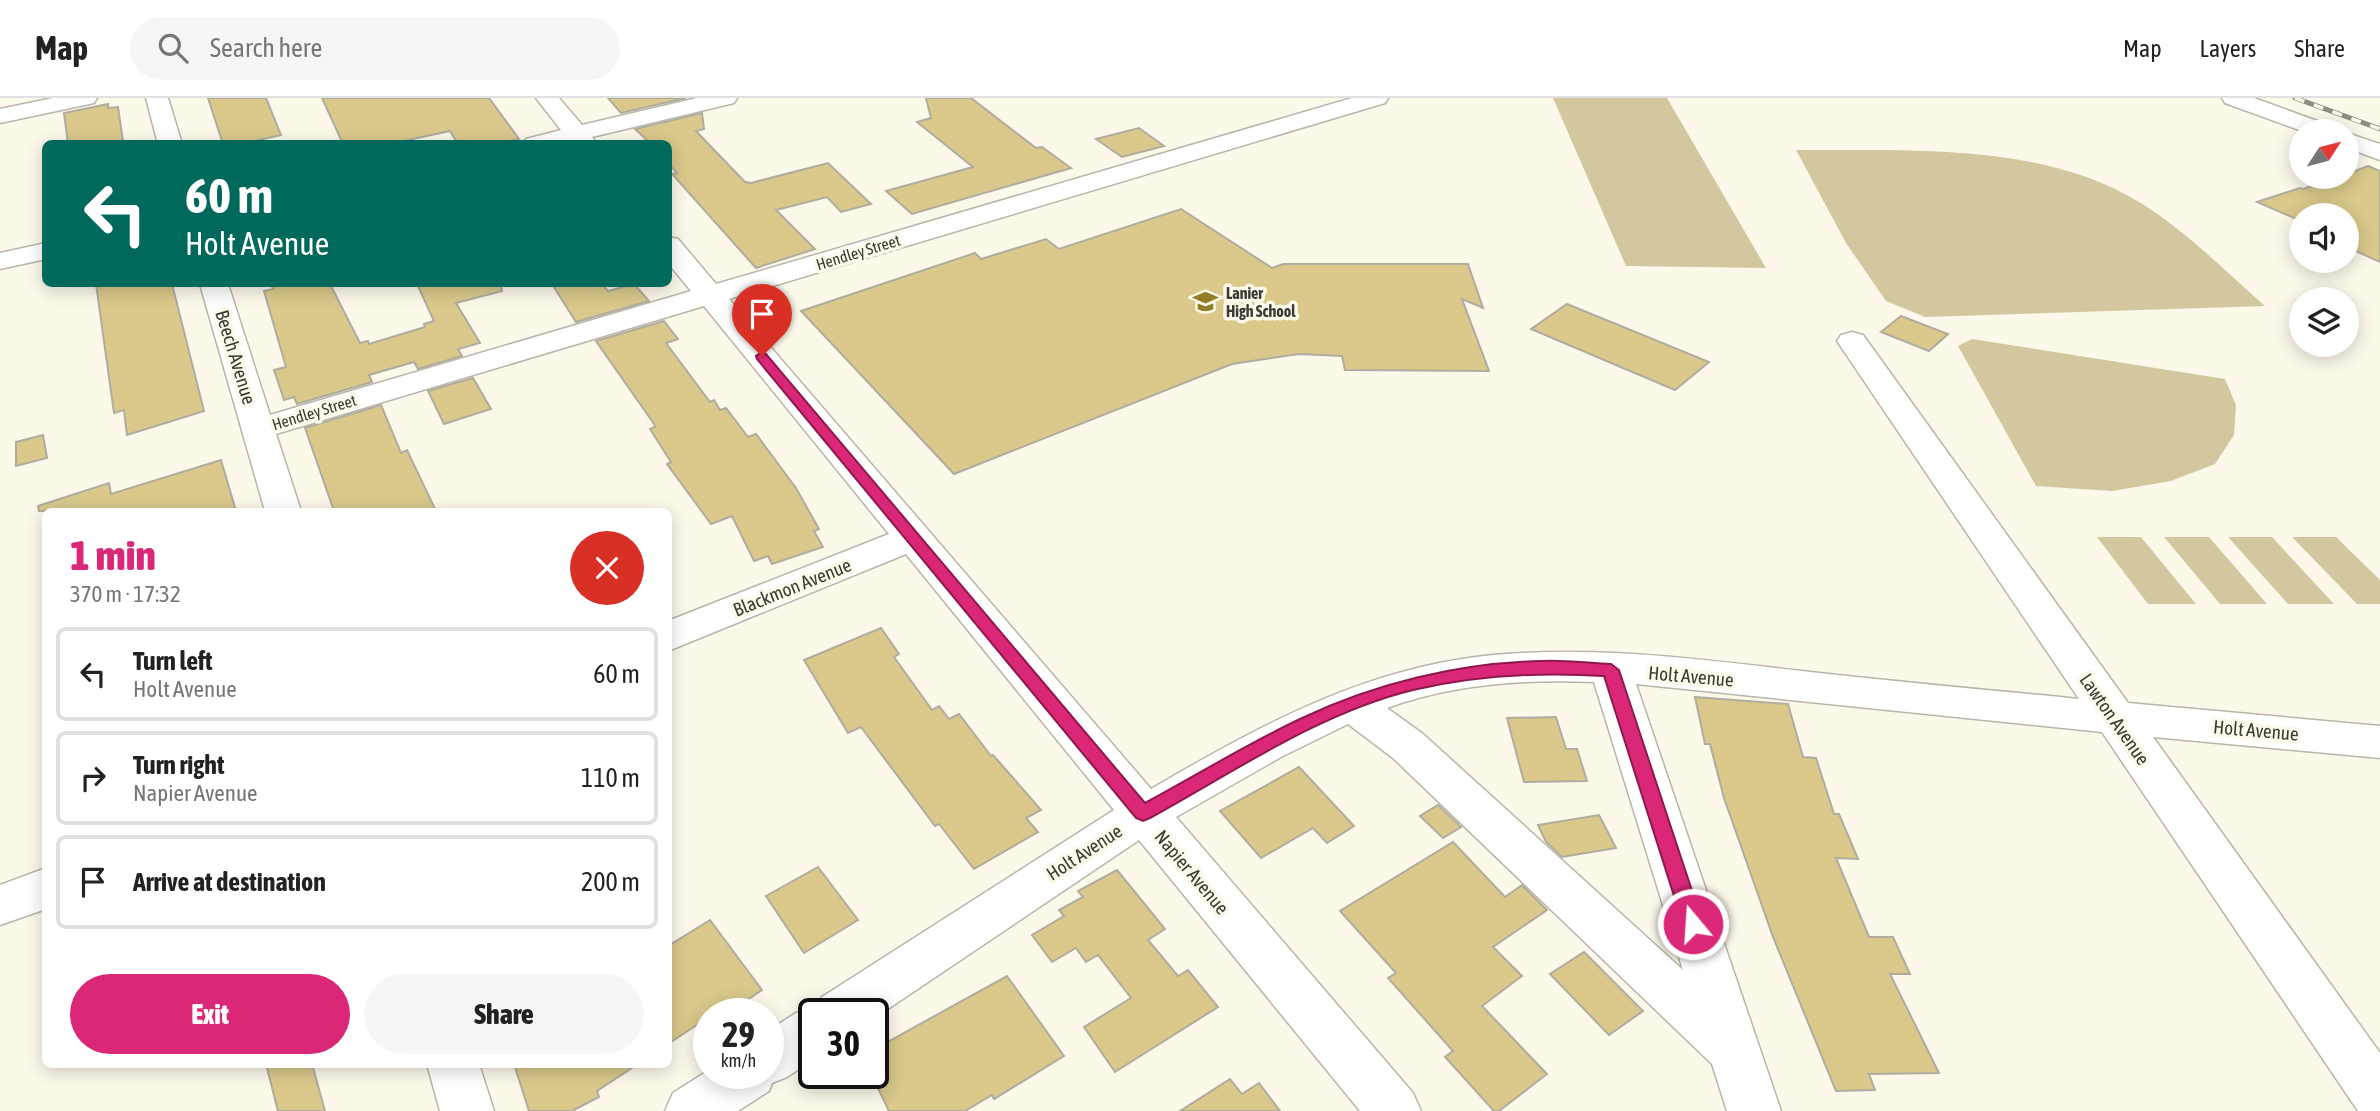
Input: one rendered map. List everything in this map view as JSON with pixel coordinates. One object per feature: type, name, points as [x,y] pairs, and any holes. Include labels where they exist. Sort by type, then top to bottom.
[{"type":"street","points":[[0,116],[86,98]]},
{"type":"street","points":[[157,98],[169,140]]},
{"type":"street","points":[[547,98],[581,138],[726,98]]},
{"type":"street","name":"Hendley Street","points":[[257,429],[510,352],[711,296],[1301,111],[1377,98]]},
{"type":"street","points":[[2233,98],[2290,119]]},
{"type":"street","points":[[2359,145],[2380,153]]},
{"type":"street","name":"Napier Avenue","points":[[672,250],[1394,1111]]},
{"type":"street","points":[[0,261],[42,252]]},
{"type":"street","name":"Beech Avenue","points":[[215,287],[282,508]]},
{"type":"street","name":"Lawton Avenue","points":[[1852,341],[2380,1097]]},
{"type":"street","name":"Blackmon Avenue","points":[[672,635],[915,537]]},
{"type":"street","name":"Holt Avenue","points":[[863,998],[1143,813],[1305,724],[1351,704],[1410,685],[1474,672],[1543,667],[1667,673],[2380,742]]},
{"type":"street","points":[[1611,670],[1754,1111]]},
{"type":"street","points":[[1351,704],[1408,746],[1735,1051]]},
{"type":"street","points":[[0,905],[42,889]]},
{"type":"street","points":[[454,1068],[467,1111]]},
{"type":"street","points":[[692,1111],[726,1089]]},
{"type":"shaded area","points":[[1553,98],[1667,98],[1766,268],[1626,266]]},
{"type":"shaded area","points":[[1796,150],[1972,154],[2017,159],[2060,169],[2101,183],[2156,213],[2204,251],[2265,306],[1925,317],[1886,301],[1846,243]]},
{"type":"shaded area","points":[[1972,339],[2225,379],[2236,405],[2234,435],[2215,464],[2171,481],[2112,491],[2036,486],[1958,346]]},
{"type":"shaded area","points":[[2097,537],[2141,537],[2196,604],[2148,604]]},
{"type":"shaded area","points":[[2164,537],[2209,537],[2267,604],[2220,604]]},
{"type":"shaded area","points":[[2228,537],[2272,537],[2334,604],[2288,604]]},
{"type":"shaded area","points":[[2292,537],[2336,537],[2380,580],[2380,604],[2357,604]]},
{"type":"building","points":[[208,98],[266,98],[281,135],[259,140],[222,140]]},
{"type":"building","points":[[322,98],[489,98],[519,139],[456,140],[450,131],[408,140],[341,140]]},
{"type":"building","points":[[608,98],[686,98],[621,113]]},
{"type":"building","points":[[926,98],[971,98],[1036,148],[1042,147],[1071,168],[912,214],[886,191],[973,167],[917,122],[931,118]]},
{"type":"building","points":[[108,104],[108,108],[118,107],[123,140],[67,140],[64,113]]},
{"type":"building","points":[[702,113],[704,129],[696,131],[745,182],[751,183],[828,163],[871,204],[841,212],[827,197],[776,210],[815,249],[756,268],[672,174],[677,173],[672,167],[672,140],[647,140],[635,129]]},
{"type":"building","points":[[1139,128],[1164,146],[1122,157],[1096,139]]},
{"type":"building","points":[[2368,166],[2380,171],[2380,262],[2359,252],[2359,203],[2289,203],[2289,216],[2257,202],[2297,189],[2359,189],[2359,169]]},
{"type":"building","points":[[1181,209],[1272,268],[1283,264],[1468,264],[1483,308],[1462,299],[1489,371],[1345,370],[1342,356],[1299,354],[1232,364],[954,474],[801,311],[975,253],[981,259],[1046,239],[1059,249]]},
{"type":"building","points":[[96,287],[173,287],[204,411],[127,435],[124,410],[114,413]]},
{"type":"building","points":[[272,287],[332,287],[360,343],[368,341],[369,344],[425,327],[424,324],[434,321],[418,287],[501,287],[502,291],[456,303],[480,343],[458,349],[462,356],[418,369],[414,362],[369,375],[372,382],[297,404],[294,397],[284,400],[274,370],[286,367],[264,291],[273,289]]},
{"type":"building","points":[[554,287],[605,287],[608,291],[637,287],[649,301],[576,322]]},
{"type":"building","points":[[1567,304],[1709,362],[1675,390],[1531,329]]},
{"type":"building","points":[[1901,316],[1948,334],[1929,351],[1881,332]]},
{"type":"building","points":[[664,321],[678,339],[666,343],[710,402],[714,400],[720,410],[726,408],[748,437],[756,434],[796,488],[819,529],[814,531],[823,547],[772,564],[768,556],[754,561],[732,516],[711,524],[667,464],[671,462],[650,429],[655,427],[654,424],[596,341]]},
{"type":"building","points":[[473,378],[491,409],[444,424],[428,391]]},
{"type":"building","points":[[381,405],[401,453],[407,450],[435,508],[333,508],[305,428]]},
{"type":"building","points":[[43,435],[47,458],[16,466],[16,442]]},
{"type":"building","points":[[221,460],[235,508],[42,508],[42,511],[39,511],[38,506],[109,483],[111,494]]},
{"type":"building","points":[[881,628],[899,654],[894,657],[932,710],[939,706],[949,719],[959,714],[991,756],[993,755],[1041,810],[1026,818],[1038,832],[974,869],[939,824],[935,826],[861,727],[848,733],[804,660]]},
{"type":"building","points":[[1695,697],[1788,704],[1803,757],[1816,758],[1834,814],[1839,814],[1858,859],[1836,858],[1869,937],[1893,937],[1910,974],[1890,974],[1939,1073],[1869,1074],[1875,1090],[1836,1091],[1773,937],[1724,798],[1710,744],[1705,744]]},
{"type":"building","points":[[1556,717],[1566,749],[1577,749],[1587,781],[1524,782],[1507,718]]},
{"type":"building","points":[[1299,767],[1354,826],[1327,843],[1313,828],[1261,858],[1220,811]]},
{"type":"building","points":[[1438,805],[1461,827],[1443,838],[1420,816]]},
{"type":"building","points":[[1599,815],[1616,848],[1562,857],[1546,842],[1538,825]]},
{"type":"building","points":[[1453,842],[1505,897],[1522,885],[1547,910],[1493,947],[1522,976],[1482,1006],[1547,1074],[1499,1111],[1494,1111],[1445,1057],[1453,1051],[1388,978],[1396,973],[1340,911]]},
{"type":"building","points":[[818,867],[858,920],[804,953],[766,896]]},
{"type":"building","points":[[1117,870],[1165,929],[1148,940],[1178,976],[1188,970],[1218,1007],[1115,1072],[1084,1027],[1131,998],[1098,955],[1086,962],[1076,948],[1052,962],[1032,935],[1064,916],[1059,910],[1083,897],[1078,891]]},
{"type":"building","points":[[710,920],[762,990],[750,998],[693,998],[693,1028],[672,1041],[672,944]]},
{"type":"building","points":[[1584,952],[1643,1011],[1609,1035],[1550,974]]},
{"type":"building","points":[[1007,976],[1064,1056],[994,1099],[992,1095],[965,1111],[889,1111],[878,1089],[889,1089],[889,1041]]},
{"type":"building","points":[[267,1068],[313,1068],[325,1111],[278,1111]]},
{"type":"building","points":[[515,1068],[632,1068],[597,1091],[599,1097],[572,1111],[529,1111]]},
{"type":"building","points":[[1230,1079],[1242,1094],[1259,1083],[1280,1111],[1180,1111]]},
{"type":"railway","points":[[2295,98],[2380,129]]},
{"type":"place","name":"Lanier High School","points":[[1206,302]]},
{"type":"route","points":[[762,356],[1143,813],[1305,724],[1351,704],[1410,685],[1474,672],[1543,667],[1611,670],[1693,924]]}]
